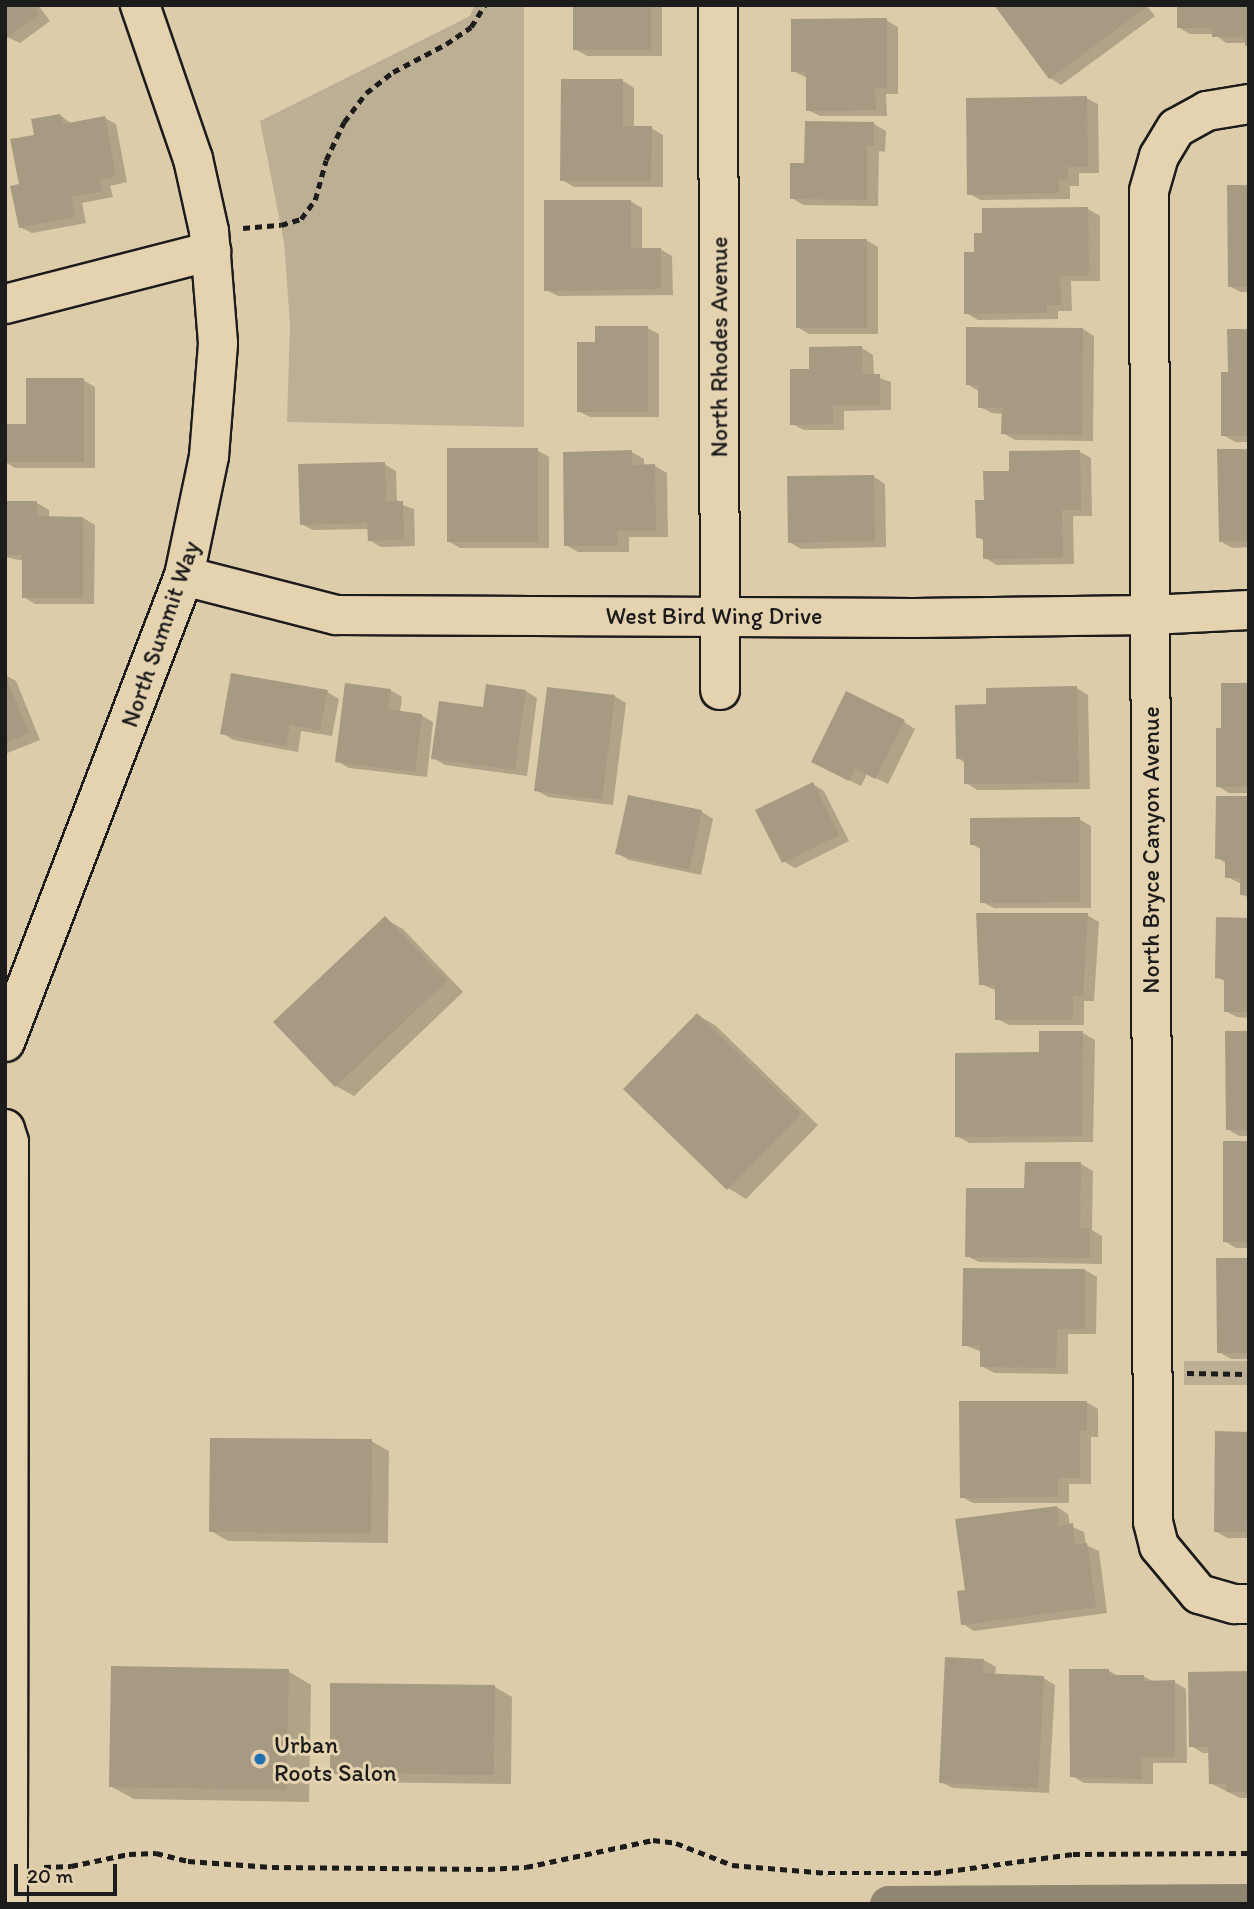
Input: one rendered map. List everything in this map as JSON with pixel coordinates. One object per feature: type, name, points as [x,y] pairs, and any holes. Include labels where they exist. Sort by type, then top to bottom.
[{"type":"street","name":"North Summit Way","points":[[5,1042],[184,576],[209,456],[218,343],[210,241],[193,159],[140,5]]},
{"type":"street","name":"North Rhodes Avenue","points":[[718,5],[720,690]]},
{"type":"street","name":"North Bryce Canyon Avenue","points":[[1249,104],[1207,111],[1176,128],[1159,156],[1149,191],[1153,1522],[1159,1546],[1199,1594],[1235,1604],[1249,1604]]},
{"type":"street","points":[[5,304],[210,241]]},
{"type":"street","name":"West Bird Wing Drive","points":[[184,576],[336,615],[914,618],[1150,615],[1249,610]]},
{"type":"street","points":[[5,1129],[9,1142],[8,1904]]},
{"type":"path","points":[[210,241],[300,219],[315,200],[326,160],[344,121],[366,93],[393,72],[446,44],[471,27],[485,5]]},
{"type":"path","points":[[1152,1373],[1249,1374]]},
{"type":"path","points":[[32,1867],[71,1867],[129,1854],[156,1853],[188,1861],[272,1867],[488,1869],[554,1862],[653,1840],[676,1843],[732,1865],[828,1873],[934,1873],[1073,1854],[1249,1853]]},
{"type":"shaded area","points":[[475,5],[524,5],[524,427],[287,422],[290,325],[284,242],[260,121],[470,16]]},
{"type":"shaded area","points":[[1184,1361],[1249,1361],[1249,1385],[1184,1385]]},
{"type":"building","points":[[5,5],[33,5],[39,14],[7,38]]},
{"type":"building","points":[[573,5],[651,5],[651,50],[573,50]]},
{"type":"building","points":[[994,5],[1141,5],[1144,9],[1049,79]]},
{"type":"building","points":[[1177,5],[1249,5],[1249,46],[1245,46],[1245,37],[1212,37],[1212,28],[1177,28]]},
{"type":"building","points":[[887,18],[887,88],[875,88],[876,110],[806,111],[806,72],[791,72],[791,19]]},
{"type":"building","points":[[561,79],[623,79],[623,126],[652,126],[651,181],[560,181]]},
{"type":"building","points":[[1087,96],[1088,167],[1068,167],[1068,180],[1059,180],[1059,193],[967,195],[966,98]]},
{"type":"building","points":[[60,114],[63,124],[105,116],[116,176],[99,180],[102,191],[71,197],[75,217],[19,228],[10,186],[19,184],[10,139],[34,135],[31,119]]},
{"type":"building","points":[[805,121],[874,122],[874,146],[867,145],[867,200],[790,199],[790,163],[804,163]]},
{"type":"building","points":[[1227,185],[1249,185],[1249,286],[1228,287]]},
{"type":"building","points":[[544,200],[631,200],[631,248],[661,248],[661,289],[544,291]]},
{"type":"building","points":[[1088,207],[1089,276],[1060,276],[1061,305],[1047,305],[1047,313],[964,314],[964,252],[974,252],[974,233],[982,233],[982,208]]},
{"type":"building","points":[[796,239],[867,239],[867,328],[796,328]]},
{"type":"building","points":[[595,326],[648,326],[648,412],[577,412],[577,342],[595,342]]},
{"type":"building","points":[[966,327],[1083,328],[1082,435],[1001,434],[1002,408],[978,408],[978,385],[966,385]]},
{"type":"building","points":[[1227,329],[1249,329],[1249,436],[1221,436],[1221,372],[1228,372]]},
{"type":"building","points":[[862,346],[862,374],[880,374],[880,405],[833,405],[833,424],[790,425],[790,369],[809,369],[809,347]]},
{"type":"building","points":[[26,378],[84,378],[84,462],[5,462],[5,424],[26,424]]},
{"type":"building","points":[[447,448],[538,448],[538,542],[447,542]]},
{"type":"building","points":[[1217,449],[1249,449],[1249,541],[1219,542]]},
{"type":"building","points":[[632,450],[632,465],[655,464],[656,531],[617,531],[618,546],[564,546],[563,452]]},
{"type":"building","points":[[1080,450],[1081,510],[1062,510],[1063,558],[983,559],[983,538],[976,538],[975,500],[984,500],[983,471],[1009,471],[1009,451]]},
{"type":"building","points":[[385,462],[386,501],[403,501],[404,540],[368,541],[367,523],[300,525],[298,464]]},
{"type":"building","points":[[874,475],[875,541],[788,543],[787,476]]},
{"type":"building","points":[[5,501],[37,501],[37,516],[83,517],[83,598],[22,598],[22,555],[5,555]]},
{"type":"building","points":[[231,673],[328,690],[320,730],[290,725],[286,746],[220,734]]},
{"type":"building","points":[[5,675],[29,733],[5,743]]},
{"type":"building","points":[[345,683],[391,689],[388,709],[422,714],[415,772],[335,762]]},
{"type":"building","points":[[1221,683],[1249,683],[1249,787],[1216,787],[1216,728],[1221,728]]},
{"type":"building","points":[[486,684],[526,690],[515,770],[431,759],[439,701],[483,707]]},
{"type":"building","points":[[1077,686],[1079,783],[964,784],[964,759],[956,759],[955,705],[986,704],[986,688]]},
{"type":"building","points":[[547,687],[615,695],[602,800],[534,791]]},
{"type":"building","points":[[846,691],[905,720],[875,779],[855,768],[849,781],[811,762]]},
{"type":"building","points":[[813,782],[839,835],[782,863],[755,810]]},
{"type":"building","points":[[628,795],[702,810],[689,870],[615,854]]},
{"type":"building","points":[[1216,796],[1249,796],[1249,895],[1240,895],[1240,878],[1225,878],[1225,859],[1215,859]]},
{"type":"building","points":[[1080,817],[1080,902],[980,903],[980,845],[970,845],[970,818]]},
{"type":"building","points":[[976,913],[1088,913],[1083,996],[1073,996],[1073,1020],[995,1020],[995,985],[979,985]]},
{"type":"building","points":[[385,916],[447,981],[335,1087],[273,1022]]},
{"type":"building","points":[[1216,917],[1249,918],[1249,1012],[1224,1012],[1224,979],[1215,978]]},
{"type":"building","points":[[697,1013],[801,1114],[727,1190],[623,1089]]},
{"type":"building","points":[[1039,1031],[1083,1031],[1082,1136],[955,1137],[955,1053],[1039,1052]]},
{"type":"building","points":[[1225,1031],[1249,1031],[1249,1130],[1226,1130]]},
{"type":"building","points":[[1223,1141],[1249,1141],[1249,1242],[1223,1242]]},
{"type":"building","points":[[1025,1162],[1081,1162],[1080,1228],[1090,1228],[1090,1258],[965,1257],[966,1188],[1024,1188]]},
{"type":"building","points":[[1216,1258],[1249,1258],[1249,1353],[1217,1353]]},
{"type":"building","points":[[963,1268],[1085,1269],[1085,1329],[1057,1329],[1056,1368],[980,1367],[980,1346],[962,1346]]},
{"type":"building","points":[[959,1401],[1087,1401],[1087,1431],[1080,1431],[1080,1478],[1058,1478],[1058,1497],[960,1498]]},
{"type":"building","points":[[1215,1431],[1249,1432],[1249,1523],[1246,1523],[1246,1532],[1214,1532]]},
{"type":"building","points":[[210,1438],[372,1439],[371,1534],[209,1532]]},
{"type":"building","points":[[1057,1506],[1059,1526],[1073,1523],[1075,1544],[1087,1543],[1096,1607],[961,1625],[957,1591],[965,1590],[955,1519]]},
{"type":"building","points":[[945,1657],[984,1659],[983,1673],[1044,1676],[1038,1788],[939,1783]]},
{"type":"building","points":[[111,1666],[289,1669],[286,1790],[109,1787]]},
{"type":"building","points":[[1069,1669],[1109,1669],[1109,1675],[1144,1675],[1144,1681],[1175,1680],[1175,1757],[1141,1757],[1142,1779],[1070,1777]]},
{"type":"building","points":[[1249,1671],[1249,1792],[1227,1792],[1226,1783],[1209,1784],[1208,1747],[1189,1747],[1188,1672]]},
{"type":"building","points":[[330,1683],[495,1685],[494,1775],[330,1773]]},
{"type":"waterway","points":[[888,1904],[1249,1902]]},
{"type":"place","name":"Urban Roots Salon","points":[[260,1759]]}]
